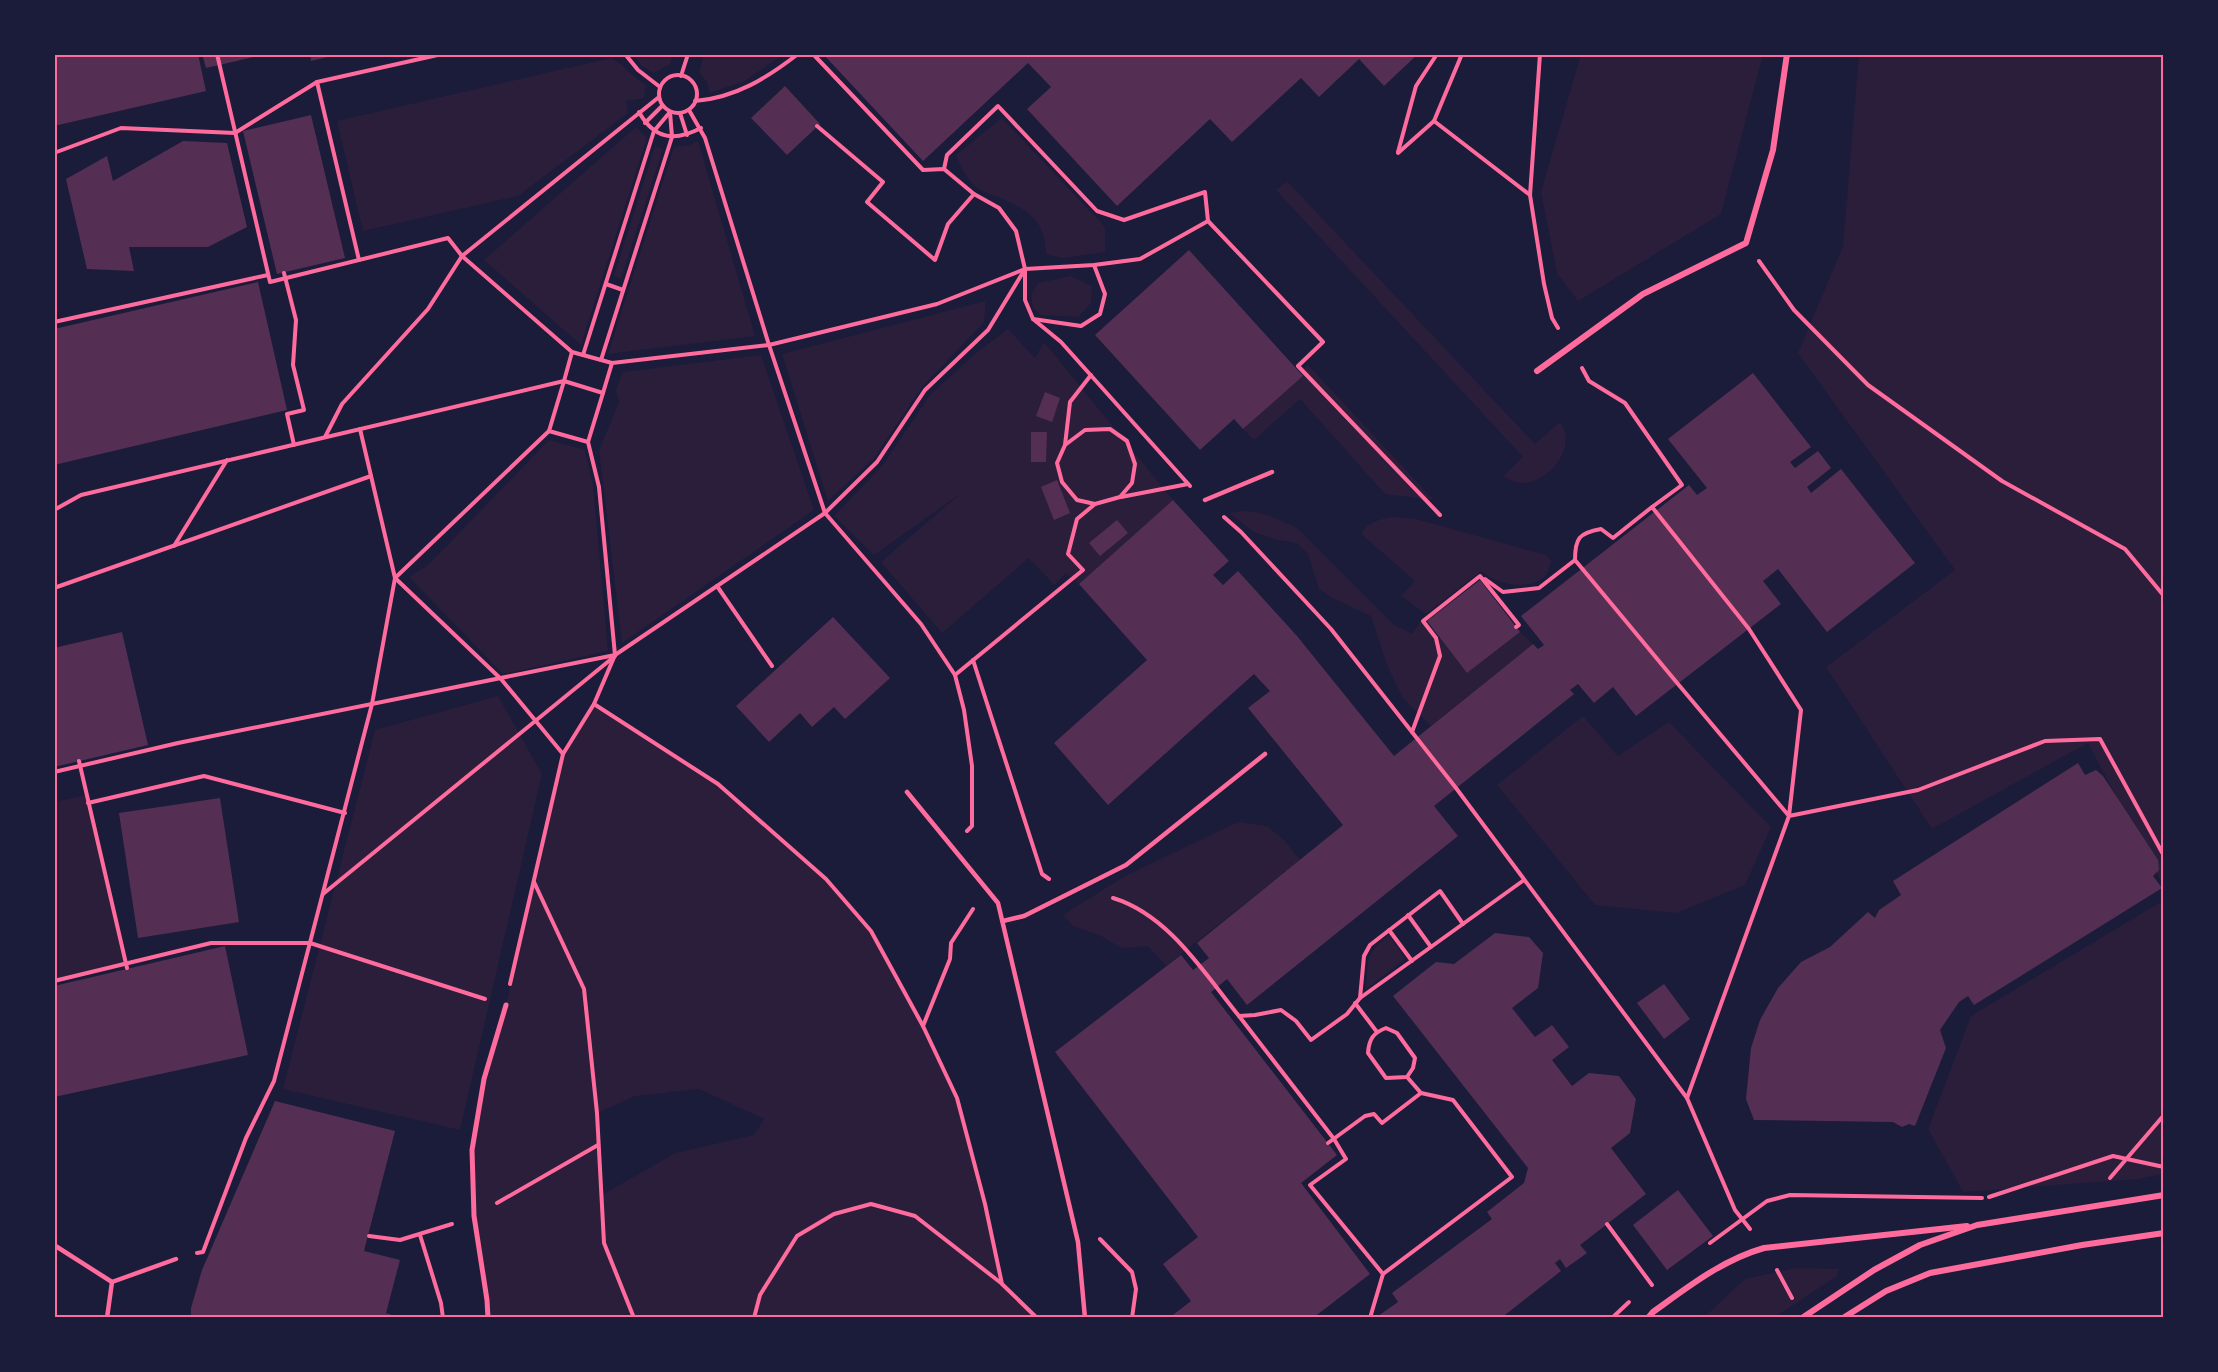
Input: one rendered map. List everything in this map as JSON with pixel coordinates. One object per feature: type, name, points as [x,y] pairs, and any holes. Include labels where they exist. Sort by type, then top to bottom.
[{"type":"street","points":[[1537,371],[1643,294],[1746,243],[1773,150],[1787,54]]},
{"type":"street","points":[[488,1318],[474,1216],[472,1150],[484,1079],[506,1005]]},
{"type":"street","points":[[1648,1318],[1653,1312],[1718,1267],[1743,1254],[1764,1248],[1977,1225],[2164,1195]]},
{"type":"street","points":[[1802,1318],[1874,1270],[1911,1250],[1977,1225]]},
{"type":"street","points":[[1843,1318],[1886,1291],[1930,1273],[2070,1247],[2164,1233]]},
{"type":"lane","points":[[1205,500],[1272,472]]},
{"type":"lane","points":[[1003,921],[1023,915],[1126,865],[1265,754]]},
{"type":"lane","points":[[907,792],[999,903],[1078,1242],[1085,1318]]},
{"type":"lane","points":[[54,1245],[112,1282]]},
{"type":"lane","points":[[112,1282],[176,1258]]},
{"type":"lane","points":[[107,1318],[112,1282]]},
{"type":"path","points":[[217,54],[270,282],[448,238],[462,256],[572,352],[612,363],[770,345],[936,304],[1025,269],[1094,265],[1140,259],[1208,221]]},
{"type":"path","points":[[54,153],[121,128],[236,133],[317,82],[442,54]]},
{"type":"path","points":[[625,54],[638,70],[660,87]]},
{"type":"path","points":[[681,76],[688,54]]},
{"type":"path","points":[[695,102],[710,100],[745,89],[798,54]]},
{"type":"path","points":[[322,895],[615,655],[825,513],[877,462],[925,390],[988,330],[1025,269],[1016,231],[999,207],[974,194],[944,169],[923,170],[813,54]]},
{"type":"path","points":[[1437,54],[1416,86],[1398,153],[1434,121],[1462,54]]},
{"type":"path","points":[[1540,54],[1530,195],[1551,318]]},
{"type":"path","points":[[673,76],[681,76],[691,81],[696,91],[695,102],[689,110],[680,113],[670,112],[662,106],[659,97],[660,87],[665,80],[673,76]]},
{"type":"path","points":[[317,82],[359,260]]},
{"type":"path","points":[[325,437],[342,404],[428,309],[462,256],[659,97]]},
{"type":"path","points":[[645,123],[662,106]]},
{"type":"path","points":[[944,169],[947,155],[998,106],[1097,211],[1124,220],[1205,192],[1208,221],[1323,342],[1298,366],[1440,515]]},
{"type":"path","points":[[689,110],[701,128],[825,513],[921,624],[955,675],[964,710],[972,766],[972,826],[950,844]]},
{"type":"path","points":[[639,112],[645,123],[654,131],[672,137],[687,135],[701,128]]},
{"type":"path","points":[[583,355],[654,131],[670,112]]},
{"type":"path","points":[[601,360],[672,137],[670,112]]},
{"type":"path","points":[[680,113],[687,135]]},
{"type":"path","points":[[1434,121],[1530,195]]},
{"type":"path","points":[[818,126],[883,182],[867,202],[935,260],[948,224],[974,194]]},
{"type":"path","points":[[1746,243],[1794,310],[1868,385],[2002,481],[2126,549],[2164,596]]},
{"type":"path","points":[[1033,319],[1081,326],[1100,314],[1105,294],[1094,265]]},
{"type":"path","points":[[284,273],[296,320],[293,365],[304,410],[287,414],[294,445]]},
{"type":"path","points":[[54,322],[268,275]]},
{"type":"path","points":[[606,284],[623,290]]},
{"type":"path","points":[[395,578],[549,431],[572,352]]},
{"type":"path","points":[[54,981],[126,966],[211,942],[310,943],[506,1005],[563,754],[594,704],[615,655],[599,487],[588,442],[612,363]]},
{"type":"path","points":[[1091,375],[1070,402],[1065,444],[1058,463],[1062,482],[1077,500],[1095,504]]},
{"type":"path","points":[[54,510],[81,495],[564,381],[603,393]]},
{"type":"path","points":[[1589,381],[1624,403],[1682,484],[1613,538],[1601,529],[1586,532],[1575,544],[1575,560],[1789,816]]},
{"type":"path","points":[[176,1258],[203,1252],[246,1138],[274,1081],[372,704],[395,578],[360,429]]},
{"type":"path","points":[[1065,444],[1085,430],[1110,429],[1127,441],[1135,464],[1132,483],[1120,497]]},
{"type":"path","points":[[549,431],[588,442]]},
{"type":"path","points":[[174,546],[227,460]]},
{"type":"path","points":[[54,588],[371,476]]},
{"type":"path","points":[[955,675],[1083,570],[1068,554],[1077,519],[1095,504],[1188,484]]},
{"type":"path","points":[[1652,507],[1749,629],[1801,710],[1789,816],[1687,1098]]},
{"type":"path","points":[[1480,576],[1503,591],[1539,588],[1575,560]]},
{"type":"path","points":[[1480,576],[1519,625],[1516,627]]},
{"type":"path","points":[[1412,732],[1440,656],[1436,638],[1423,621],[1480,576]]},
{"type":"path","points":[[395,578],[501,679],[534,722],[563,754]]},
{"type":"path","points":[[717,586],[772,666]]},
{"type":"path","points":[[54,772],[79,764],[178,743],[615,655]]},
{"type":"path","points":[[974,660],[1042,873],[1066,895],[1115,898],[1147,915],[1173,935],[1334,1139],[1346,1159],[1310,1185],[1383,1274]]},
{"type":"path","points":[[594,704],[718,784],[826,879],[871,931],[923,1026],[957,1098],[985,1204],[1002,1284]]},
{"type":"path","points":[[1416,738],[1687,1098],[1735,1210],[1742,1219]]},
{"type":"path","points":[[1789,816],[1918,790],[2045,741],[2100,739],[2164,856]]},
{"type":"path","points":[[79,764],[126,966]]},
{"type":"path","points":[[88,802],[204,776],[345,813]]},
{"type":"path","points":[[1239,1016],[1281,1010],[1296,1021],[1311,1040],[1347,1014],[1360,998],[1524,880]]},
{"type":"path","points":[[534,881],[584,989],[597,1113],[604,1243],[634,1318]]},
{"type":"path","points":[[923,1026],[950,959],[951,943],[986,888]]},
{"type":"path","points":[[1360,998],[1364,956],[1370,945],[1440,891],[1463,924]]},
{"type":"path","points":[[1408,915],[1431,947]]},
{"type":"path","points":[[1389,930],[1412,961]]},
{"type":"path","points":[[1355,1003],[1377,1032]]},
{"type":"path","points":[[1386,1028],[1396,1033],[1414,1058],[1413,1068],[1407,1077],[1386,1078],[1368,1053],[1369,1040],[1377,1032],[1386,1028]]},
{"type":"path","points":[[1370,1318],[1383,1274],[1512,1177],[1453,1100],[1421,1093],[1407,1077]]},
{"type":"path","points":[[1328,1143],[1365,1116],[1374,1114],[1382,1123],[1421,1093]]},
{"type":"path","points":[[2085,1208],[2164,1115]]},
{"type":"path","points":[[369,1236],[400,1240],[474,1216],[598,1145]]},
{"type":"path","points":[[754,1318],[760,1296],[797,1236],[834,1214],[871,1204],[915,1216],[1002,1284],[1037,1318]]},
{"type":"path","points":[[1607,1224],[1652,1285]]},
{"type":"path","points":[[420,1235],[441,1303],[443,1318]]},
{"type":"path","points":[[1078,1242],[1099,1238],[1132,1272],[1136,1289],[1132,1318]]},
{"type":"shaded area","points":[[633,54],[673,54],[670,64],[654,73],[642,66]]},
{"type":"shaded area","points":[[704,54],[784,54],[743,82],[709,93],[708,84],[699,72]]},
{"type":"shaded area","points":[[1581,54],[1762,54],[1762,58],[1721,214],[1578,301],[1557,273],[1541,192]]},
{"type":"shaded area","points":[[1859,54],[2164,54],[2164,887],[2088,743],[1932,829],[1826,667],[1955,570],[1798,353],[1843,246]]},
{"type":"shaded area","points":[[611,58],[646,85],[644,98],[626,101],[628,113],[518,196],[363,231],[337,121]]},
{"type":"shaded area","points":[[1002,118],[1105,227],[1105,252],[1063,258],[1046,254],[1042,232],[1033,217],[1018,207],[978,189],[969,180],[956,155]]},
{"type":"shaded area","points":[[636,127],[647,138],[581,345],[484,260]]},
{"type":"shaded area","points":[[698,141],[755,336],[608,354],[674,147]]},
{"type":"shaded area","points":[[655,146],[663,149],[621,279],[614,276]]},
{"type":"shaded area","points":[[1287,181],[1535,444],[1560,422],[1565,431],[1566,441],[1560,460],[1553,468],[1536,480],[1526,483],[1503,476],[1523,457],[1276,190]]},
{"type":"shaded area","points":[[1071,276],[1092,286],[1091,303],[1078,317],[1041,315],[1033,308],[1031,295],[1038,283]]},
{"type":"shaded area","points":[[986,301],[984,322],[922,387],[874,458],[828,501],[782,354]]},
{"type":"shaded area","points":[[1008,329],[1035,358],[1044,342],[1173,500],[1079,584],[1066,573],[1054,585],[1029,558],[942,633],[881,562],[960,494],[874,555],[834,516],[882,466],[930,395],[976,353]]},
{"type":"shaded area","points":[[761,355],[814,510],[622,643],[599,450],[619,402],[616,389],[623,372]]},
{"type":"shaded area","points":[[1308,365],[1434,500],[1385,494],[1300,399],[1254,440],[1243,429],[1303,376],[1299,372]]},
{"type":"shaded area","points":[[549,440],[585,450],[593,485],[608,651],[503,674],[409,577],[429,564]]},
{"type":"shaded area","points":[[1244,511],[1272,517],[1298,529],[1393,624],[1412,634],[1423,617],[1467,673],[1520,632],[1533,644],[1431,726],[1402,697],[1387,665],[1371,616],[1334,599],[1319,589],[1308,554],[1297,543],[1277,540],[1254,532],[1229,513]]},
{"type":"shaded area","points":[[1393,517],[1416,519],[1546,555],[1551,561],[1549,568],[1540,580],[1523,585],[1495,580],[1481,571],[1426,614],[1401,596],[1415,581],[1361,534],[1370,524]]},
{"type":"shaded area","points":[[498,696],[542,774],[460,1130],[283,1089],[375,730]]},
{"type":"shaded area","points":[[594,704],[718,784],[826,879],[871,931],[923,1026],[957,1098],[985,1204],[1002,1284],[1037,1318],[488,1318],[474,1216],[472,1150],[484,1079],[506,1005],[563,754]],"holes":[[[699,1089],[764,1119],[754,1135],[675,1153],[602,1195],[597,1113],[635,1096]]]},
{"type":"shaded area","points":[[1583,716],[1618,756],[1669,722],[1771,827],[1745,885],[1676,913],[1595,905],[1497,785]]},
{"type":"shaded area","points":[[86,795],[126,965],[54,981],[54,802]]},
{"type":"shaded area","points":[[1238,822],[1267,826],[1284,840],[1300,860],[1166,966],[1148,946],[1121,948],[1101,936],[1073,926],[1063,915],[1125,876]]},
{"type":"shaded area","points":[[2164,900],[2164,1174],[2138,1179],[1963,1192],[1928,1129],[1971,1016]]},
{"type":"shaded area","points":[[1389,935],[1405,959],[1366,989],[1369,958],[1375,948]]},
{"type":"shaded area","points":[[1795,1268],[1839,1269],[1837,1276],[1774,1318],[1703,1318],[1745,1279]]},
{"type":"building","points":[[54,54],[198,54],[206,91],[54,126]]},
{"type":"building","points":[[202,54],[262,54],[262,55],[206,68]]},
{"type":"building","points":[[310,54],[336,54],[336,55],[311,61]]},
{"type":"building","points":[[823,54],[1418,54],[1384,86],[1359,59],[1319,97],[1301,78],[1232,142],[1210,119],[1117,206],[1027,109],[1051,87],[1028,63],[923,161]]},
{"type":"building","points":[[785,86],[820,124],[787,155],[751,118]]},
{"type":"building","points":[[311,115],[345,258],[277,274],[243,131]]},
{"type":"building","points":[[183,141],[227,143],[247,227],[208,247],[129,247],[134,271],[87,269],[66,179],[107,156],[113,181]]},
{"type":"building","points":[[1189,250],[1303,376],[1243,429],[1234,419],[1200,450],[1095,335]]},
{"type":"building","points":[[258,282],[287,410],[54,465],[54,329]]},
{"type":"building","points":[[1753,373],[1811,447],[1790,462],[1795,468],[1818,451],[1831,468],[1807,487],[1811,493],[1841,469],[1915,563],[1827,632],[1778,569],[1763,581],[1781,604],[1636,716],[1613,687],[1594,703],[1578,684],[1570,690],[1574,694],[1434,806],[1458,836],[1247,1005],[1227,979],[1211,992],[1337,1155],[1301,1183],[1370,1274],[1313,1318],[1169,1318],[1191,1301],[1163,1264],[1198,1237],[1055,1052],[1181,955],[1193,970],[1209,958],[1197,943],[1343,825],[1248,708],[1270,691],[1254,674],[1108,805],[1054,743],[1147,660],[1079,584],[1173,500],[1229,561],[1213,575],[1223,585],[1238,571],[1297,636],[1394,756],[1533,644],[1538,649],[1544,645],[1521,616],[1689,485],[1697,495],[1707,488],[1668,439]]},
{"type":"building","points":[[1045,392],[1060,398],[1052,422],[1036,416]]},
{"type":"building","points":[[1031,432],[1047,432],[1046,462],[1031,462]]},
{"type":"building","points":[[1057,480],[1070,513],[1054,520],[1041,487]]},
{"type":"building","points":[[1117,520],[1128,533],[1100,556],[1089,543]]},
{"type":"building","points":[[1480,580],[1520,632],[1467,673],[1427,621]]},
{"type":"building","points":[[833,617],[890,678],[845,719],[834,707],[812,727],[800,713],[769,742],[736,706]]},
{"type":"building","points":[[122,632],[148,745],[54,767],[54,648]]},
{"type":"building","points":[[2078,763],[2085,775],[2096,770],[2103,776],[2158,860],[2159,870],[2153,876],[2162,888],[1974,1005],[1968,996],[1959,1002],[1940,1030],[1946,1048],[1915,1126],[1909,1124],[1902,1127],[1893,1122],[1754,1120],[1746,1099],[1751,1048],[1760,1020],[1778,988],[1801,962],[1830,947],[1868,912],[1875,918],[1879,910],[1901,895],[1893,881]]},
{"type":"building","points":[[220,798],[239,922],[138,938],[119,813]]},
{"type":"building","points":[[1495,933],[1529,937],[1543,953],[1538,988],[1512,1008],[1535,1037],[1552,1025],[1569,1047],[1552,1060],[1572,1086],[1589,1073],[1619,1076],[1636,1099],[1630,1133],[1611,1148],[1646,1194],[1580,1245],[1587,1253],[1566,1268],[1560,1259],[1555,1263],[1561,1271],[1501,1318],[1379,1318],[1378,1316],[1398,1302],[1392,1293],[1492,1219],[1487,1212],[1524,1183],[1528,1168],[1393,996],[1436,962],[1454,964]]},
{"type":"building","points":[[225,946],[248,1055],[54,1097],[54,986]]},
{"type":"building","points":[[1664,984],[1690,1019],[1664,1039],[1637,1003]]},
{"type":"building","points":[[275,1101],[395,1131],[364,1251],[400,1260],[386,1313],[401,1318],[191,1318],[191,1308],[202,1270]]},
{"type":"building","points":[[1678,1190],[1713,1236],[1667,1270],[1633,1225]]}]
